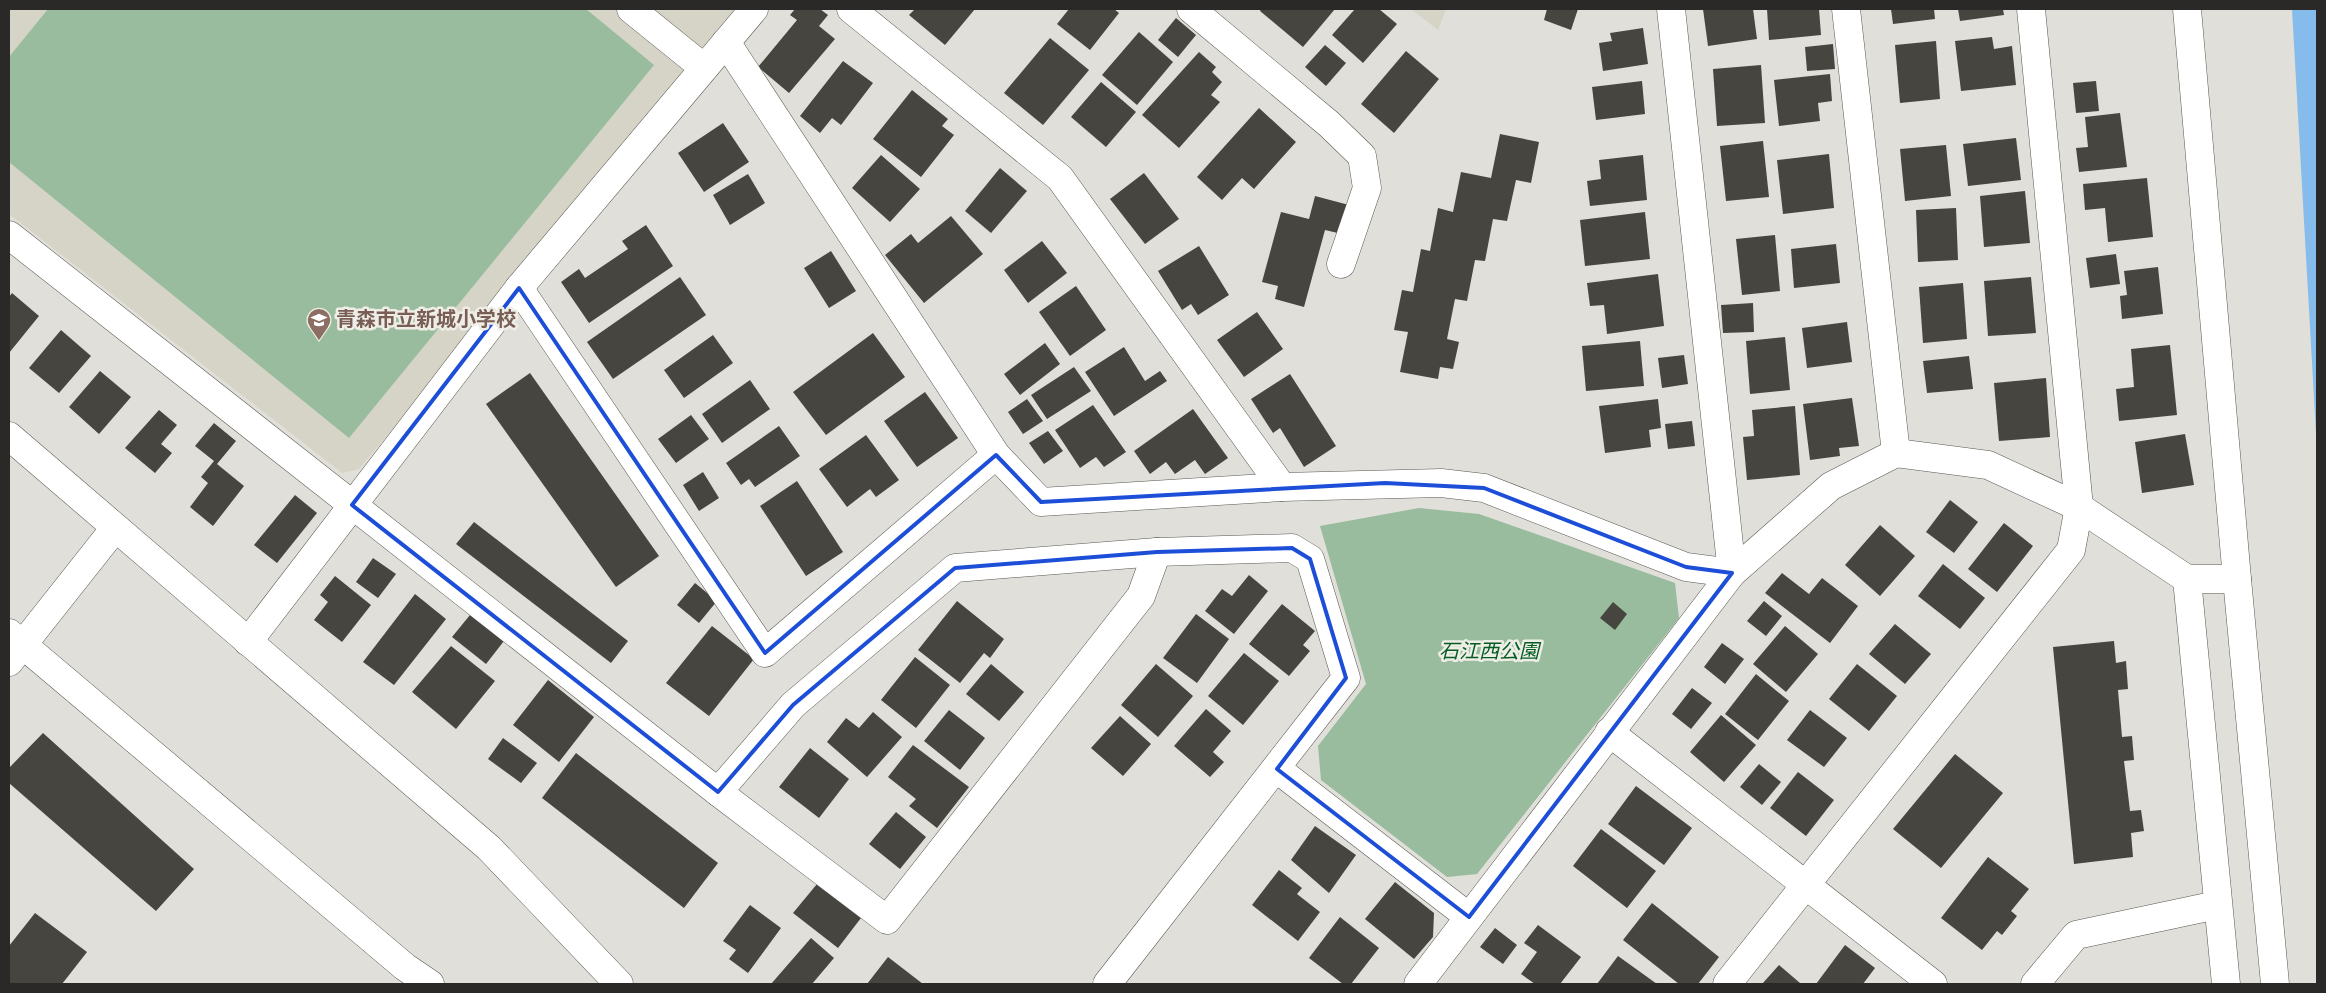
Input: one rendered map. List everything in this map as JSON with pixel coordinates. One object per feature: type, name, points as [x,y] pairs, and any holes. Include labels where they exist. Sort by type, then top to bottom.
[{"type":"street","points":[[631,9],[704,68]]},
{"type":"street","points":[[248,642],[519,288],[754,9]]},
{"type":"street","points":[[851,9],[1060,178],[1282,487]]},
{"type":"street","points":[[1191,9],[1329,124],[1362,156],[1367,188],[1341,264]]},
{"type":"street","points":[[1671,9],[1732,573]]},
{"type":"street","points":[[1846,9],[1896,453]]},
{"type":"street","points":[[1726,984],[2071,550],[2080,507],[2030,9]]},
{"type":"street","points":[[2187,9],[2275,984]]},
{"type":"street","points":[[726,42],[996,456],[1041,502],[1282,487],[1441,483],[1484,488],[1686,567],[1732,573]]},
{"type":"street","points":[[9,235],[718,792],[887,920],[1141,596],[1157,552]]},
{"type":"street","points":[[519,288],[765,654],[996,456]]},
{"type":"street","points":[[9,436],[489,848],[619,984]]},
{"type":"street","points":[[1418,984],[1608,732],[1732,573],[1831,486],[1896,453],[1988,465],[2080,507],[2187,579],[2237,579]]},
{"type":"street","points":[[115,528],[13,647],[405,967],[430,984]]},
{"type":"street","points":[[718,792],[793,705],[955,568],[1157,552],[1292,548],[1310,559],[1346,678],[1108,984]]},
{"type":"street","points":[[2187,579],[2226,984]]},
{"type":"street","points":[[1608,732],[1933,984]]},
{"type":"street","points":[[1277,769],[1469,917]]},
{"type":"street","points":[[2035,984],[2076,935],[2217,905]]},
{"type":"highlighted area","points":[[519,288],[765,653],[996,455],[1041,502],[1385,483],[1484,488],[1686,567],[1732,573],[1469,917],[1277,769],[1346,678],[1310,559],[1292,548],[1157,552],[955,568],[793,705],[718,792],[352,505]]},
{"type":"shaded area","name":"青森市立新城小学校","points":[[9,9],[741,9],[359,469],[342,473],[9,214]]},
{"type":"shaded area","points":[[1411,9],[1446,9],[1438,30]]},
{"type":"green space","name":"青森市立新城小学校","points":[[48,9],[586,9],[654,65],[349,438],[9,162],[9,57]]},
{"type":"green space","name":"石江西公園","points":[[1419,508],[1479,514],[1675,583],[1679,618],[1477,874],[1447,877],[1321,780],[1318,746],[1366,684],[1320,526]]},
{"type":"water","points":[[2292,9],[2317,9],[2317,451]]},
{"type":"building","points":[[795,9],[820,9],[828,15],[819,26],[835,39],[789,93],[758,67],[797,20],[790,15]]},
{"type":"building","points":[[915,9],[975,9],[945,45],[909,15]]},
{"type":"building","points":[[1069,9],[1114,9],[1119,13],[1090,50],[1057,24]]},
{"type":"building","points":[[1261,9],[1335,9],[1303,47],[1260,11]]},
{"type":"building","points":[[1355,9],[1379,9],[1397,24],[1363,63],[1332,35]]},
{"type":"building","points":[[1547,9],[1578,9],[1571,30],[1544,20]]},
{"type":"building","points":[[1703,9],[1753,9],[1757,39],[1708,46]]},
{"type":"building","points":[[1767,9],[1819,9],[1821,35],[1769,40]]},
{"type":"building","points":[[1891,9],[1934,9],[1935,19],[1893,24]]},
{"type":"building","points":[[1958,9],[2003,9],[2004,15],[1960,21]]},
{"type":"building","points":[[1176,18],[1196,35],[1178,57],[1158,40]]},
{"type":"building","points":[[1643,28],[1648,64],[1603,71],[1599,43],[1612,41],[1610,33]]},
{"type":"building","points":[[1139,32],[1173,62],[1137,105],[1102,75]]},
{"type":"building","points":[[1992,37],[1994,49],[2012,46],[2016,85],[1961,91],[1955,41]]},
{"type":"building","points":[[1050,38],[1089,70],[1043,125],[1004,93]]},
{"type":"building","points":[[1936,41],[1940,99],[1900,103],[1895,45]]},
{"type":"building","points":[[1833,44],[1835,69],[1807,71],[1805,47]]},
{"type":"building","points":[[1325,45],[1346,63],[1326,86],[1305,67]]},
{"type":"building","points":[[1406,51],[1439,79],[1394,133],[1361,104]]},
{"type":"building","points":[[1199,52],[1216,67],[1212,72],[1222,82],[1211,95],[1220,102],[1179,148],[1142,115]]},
{"type":"building","points":[[843,61],[873,83],[841,125],[832,118],[820,133],[800,116]]},
{"type":"building","points":[[1761,65],[1765,123],[1717,126],[1713,69]]},
{"type":"building","points":[[1830,74],[1832,101],[1818,103],[1820,121],[1779,126],[1774,80]]},
{"type":"building","points":[[1642,81],[1645,114],[1596,120],[1592,87]]},
{"type":"building","points":[[2096,81],[2099,111],[2076,113],[2073,83]]},
{"type":"building","points":[[1101,82],[1136,112],[1106,147],[1071,117]]},
{"type":"building","points":[[912,90],[948,119],[942,126],[954,135],[921,177],[873,139]]},
{"type":"building","points":[[1259,108],[1296,142],[1254,189],[1242,178],[1222,200],[1197,177]]},
{"type":"building","points":[[2120,113],[2127,167],[2079,172],[2076,148],[2088,147],[2085,117]]},
{"type":"building","points":[[723,123],[749,162],[704,192],[678,153]]},
{"type":"building","points":[[1500,134],[1539,142],[1531,183],[1516,180],[1507,221],[1493,219],[1485,261],[1475,260],[1467,301],[1455,299],[1447,339],[1459,342],[1453,369],[1440,367],[1438,379],[1400,372],[1408,332],[1394,330],[1402,290],[1413,292],[1421,249],[1430,251],[1438,208],[1453,212],[1461,172],[1491,178]]},
{"type":"building","points":[[2016,138],[2021,180],[1968,186],[1963,144]]},
{"type":"building","points":[[1763,141],[1769,197],[1726,201],[1720,146]]},
{"type":"building","points":[[1946,145],[1951,196],[1905,201],[1900,149]]},
{"type":"building","points":[[1829,154],[1834,208],[1783,214],[1777,160]]},
{"type":"building","points":[[881,155],[920,189],[890,222],[852,188]]},
{"type":"building","points":[[1643,155],[1647,200],[1590,206],[1587,181],[1601,179],[1599,160]]},
{"type":"building","points":[[1000,168],[1027,191],[991,233],[965,211]]},
{"type":"building","points":[[1144,173],[1179,219],[1145,244],[1110,199]]},
{"type":"building","points":[[748,174],[765,203],[730,225],[713,195]]},
{"type":"building","points":[[2147,178],[2153,237],[2108,242],[2105,208],[2085,210],[2083,184]]},
{"type":"building","points":[[2025,191],[2030,243],[1984,247],[1980,196]]},
{"type":"building","points":[[1315,196],[1349,205],[1342,234],[1325,230],[1304,307],[1275,299],[1278,286],[1262,282],[1281,212],[1309,219]]},
{"type":"building","points":[[1956,208],[1958,260],[1918,262],[1916,210]]},
{"type":"building","points":[[1645,212],[1650,259],[1585,266],[1580,220]]},
{"type":"building","points":[[951,216],[983,254],[924,303],[885,255],[911,234],[918,243]]},
{"type":"building","points":[[646,225],[673,266],[589,323],[561,282],[579,269],[585,278],[628,249],[622,241]]},
{"type":"building","points":[[1775,235],[1780,291],[1742,295],[1736,239]]},
{"type":"building","points":[[1042,241],[1067,273],[1028,303],[1004,270]]},
{"type":"building","points":[[1836,244],[1840,283],[1794,288],[1791,249]]},
{"type":"building","points":[[1199,246],[1229,295],[1198,315],[1191,304],[1182,310],[1158,271]]},
{"type":"building","points":[[831,251],[856,291],[829,308],[804,268]]},
{"type":"building","points":[[2116,254],[2120,284],[2090,288],[2086,258]]},
{"type":"building","points":[[2158,267],[2163,314],[2122,319],[2120,296],[2127,295],[2124,271]]},
{"type":"building","points":[[1658,274],[1664,326],[1607,334],[1604,305],[1590,306],[1587,283]]},
{"type":"building","points":[[680,277],[706,315],[613,379],[587,342]]},
{"type":"building","points":[[2031,277],[2036,333],[1988,336],[1984,281]]},
{"type":"building","points":[[1963,283],[1967,339],[1923,343],[1919,287]]},
{"type":"building","points":[[1076,286],[1106,330],[1070,356],[1039,312]]},
{"type":"building","points":[[12,293],[39,316],[9,353],[9,297]]},
{"type":"building","points":[[1753,303],[1754,332],[1723,333],[1721,305]]},
{"type":"building","points":[[1257,312],[1283,349],[1244,377],[1217,340]]},
{"type":"building","points":[[1847,322],[1852,362],[1807,368],[1802,328]]},
{"type":"building","points":[[61,330],[91,356],[59,393],[29,368]]},
{"type":"building","points":[[873,333],[905,377],[826,435],[793,392]]},
{"type":"building","points":[[713,335],[733,363],[684,398],[664,370]]},
{"type":"building","points":[[1785,337],[1790,390],[1750,394],[1746,341]]},
{"type":"building","points":[[1640,341],[1644,386],[1586,391],[1582,346]]},
{"type":"building","points":[[1045,343],[1060,364],[1020,395],[1004,374]]},
{"type":"building","points":[[2170,345],[2177,415],[2119,421],[2116,389],[2134,387],[2131,349]]},
{"type":"building","points":[[1124,347],[1145,381],[1160,371],[1167,381],[1114,416],[1085,372]]},
{"type":"building","points":[[1684,355],[1688,384],[1662,388],[1658,358]]},
{"type":"building","points":[[1969,356],[1973,389],[1927,393],[1923,361]]},
{"type":"building","points":[[1074,367],[1091,391],[1047,419],[1031,395]]},
{"type":"building","points":[[100,371],[131,397],[99,434],[69,407]]},
{"type":"building","points":[[530,373],[659,556],[616,587],[486,404]]},
{"type":"building","points":[[1290,374],[1336,446],[1304,467],[1280,428],[1273,433],[1251,399]]},
{"type":"building","points":[[2046,378],[2050,437],[1999,441],[1994,383]]},
{"type":"building","points":[[750,380],[770,409],[722,443],[702,414]]},
{"type":"building","points":[[925,392],[958,438],[917,467],[884,421]]},
{"type":"building","points":[[1852,398],[1859,446],[1839,448],[1840,456],[1810,460],[1803,404]]},
{"type":"building","points":[[1027,399],[1043,421],[1023,434],[1008,412]]},
{"type":"building","points":[[1658,399],[1661,428],[1649,430],[1651,447],[1605,453],[1599,406]]},
{"type":"building","points":[[1093,405],[1126,452],[1104,467],[1096,457],[1080,468],[1055,430]]},
{"type":"building","points":[[1795,406],[1800,475],[1747,480],[1743,437],[1754,436],[1752,410]]},
{"type":"building","points":[[1193,409],[1228,458],[1205,474],[1195,460],[1175,474],[1166,462],[1150,474],[1134,451]]},
{"type":"building","points":[[159,410],[177,425],[161,444],[172,453],[155,473],[125,448]]},
{"type":"building","points":[[691,415],[709,439],[676,463],[658,439]]},
{"type":"building","points":[[1692,421],[1695,446],[1668,449],[1665,424]]},
{"type":"building","points":[[214,423],[236,441],[217,464],[244,486],[213,526],[190,507],[208,483],[201,477],[214,461],[195,446]]},
{"type":"building","points":[[779,426],[800,456],[755,487],[749,479],[741,485],[726,463]]},
{"type":"building","points":[[1048,431],[1063,451],[1044,464],[1029,443]]},
{"type":"building","points":[[2185,434],[2194,485],[2142,493],[2135,442]]},
{"type":"building","points":[[866,435],[899,480],[876,497],[870,489],[847,507],[819,469]]},
{"type":"building","points":[[703,472],[719,498],[699,511],[683,485]]},
{"type":"building","points":[[797,481],[843,552],[806,576],[760,506]]},
{"type":"building","points":[[295,495],[317,513],[277,563],[254,545]]},
{"type":"building","points":[[1950,500],[1978,522],[1954,553],[1926,532]]},
{"type":"building","points":[[474,522],[628,641],[611,663],[456,544]]},
{"type":"building","points":[[2004,523],[2033,546],[1997,592],[1968,569]]},
{"type":"building","points":[[1880,525],[1915,556],[1880,596],[1845,565]]},
{"type":"building","points":[[373,558],[396,574],[378,598],[356,582]]},
{"type":"building","points":[[1943,564],[1985,598],[1960,629],[1918,596]]},
{"type":"building","points":[[1782,573],[1809,594],[1822,578],[1858,606],[1830,643],[1765,593]]},
{"type":"building","points":[[1249,575],[1268,591],[1234,634],[1205,611],[1222,589],[1232,596]]},
{"type":"building","points":[[335,576],[371,605],[342,642],[314,620],[328,602],[320,595]]},
{"type":"building","points":[[695,583],[717,601],[699,623],[677,605]]},
{"type":"building","points":[[415,594],[446,619],[394,685],[363,662]]},
{"type":"building","points":[[957,601],[1004,639],[990,658],[984,653],[960,683],[918,650]]},
{"type":"building","points":[[1764,601],[1782,616],[1766,636],[1747,621]]},
{"type":"building","points":[[1613,602],[1627,614],[1615,630],[1600,618]]},
{"type":"building","points":[[1282,604],[1315,631],[1303,645],[1310,651],[1289,676],[1249,644]]},
{"type":"building","points":[[1196,614],[1229,639],[1197,683],[1163,658]]},
{"type":"building","points":[[470,615],[504,641],[486,664],[452,637]]},
{"type":"building","points":[[1895,624],[1931,654],[1905,684],[1869,654]]},
{"type":"building","points":[[712,626],[754,659],[709,716],[666,683]]},
{"type":"building","points":[[1785,626],[1818,654],[1786,692],[1753,664]]},
{"type":"building","points":[[2114,641],[2116,663],[2126,661],[2128,689],[2118,690],[2122,737],[2132,736],[2134,760],[2124,761],[2130,811],[2141,810],[2144,831],[2131,833],[2133,857],[2074,864],[2053,647]]},
{"type":"building","points":[[1722,643],[1744,659],[1725,684],[1704,667]]},
{"type":"building","points":[[451,646],[495,681],[456,729],[412,692]]},
{"type":"building","points":[[1244,653],[1279,681],[1243,725],[1208,696]]},
{"type":"building","points":[[915,657],[950,685],[916,728],[881,700]]},
{"type":"building","points":[[991,664],[1024,692],[999,721],[966,694]]},
{"type":"building","points":[[1156,664],[1193,696],[1158,737],[1121,705]]},
{"type":"building","points":[[1857,664],[1897,696],[1869,731],[1829,699]]},
{"type":"building","points":[[1756,674],[1789,701],[1758,740],[1725,714]]},
{"type":"building","points":[[548,680],[594,717],[559,762],[513,725]]},
{"type":"building","points":[[1692,688],[1712,703],[1691,729],[1672,714]]},
{"type":"building","points":[[1206,709],[1231,731],[1213,752],[1224,762],[1210,777],[1174,746]]},
{"type":"building","points":[[949,710],[985,738],[960,770],[924,741]]},
{"type":"building","points":[[1810,710],[1847,738],[1824,767],[1787,740]]},
{"type":"building","points":[[873,712],[902,737],[867,777],[827,742],[846,718],[859,728]]},
{"type":"building","points":[[1721,715],[1756,745],[1724,782],[1690,752]]},
{"type":"building","points":[[1120,716],[1151,744],[1123,776],[1091,748]]},
{"type":"building","points":[[43,733],[194,869],[156,911],[9,783],[9,768]]},
{"type":"building","points":[[503,738],[537,763],[521,783],[488,759]]},
{"type":"building","points":[[913,745],[969,787],[937,828],[909,806],[916,799],[888,777]]},
{"type":"building","points":[[810,748],[849,779],[819,818],[779,787]]},
{"type":"building","points":[[576,753],[718,863],[684,908],[542,798]]},
{"type":"building","points":[[1955,754],[2003,793],[1941,868],[1893,829]]},
{"type":"building","points":[[1759,764],[1781,782],[1762,805],[1740,787]]},
{"type":"building","points":[[1798,772],[1834,800],[1806,836],[1770,808]]},
{"type":"building","points":[[1636,786],[1692,828],[1664,865],[1608,824]]},
{"type":"building","points":[[896,812],[926,837],[900,869],[869,844]]},
{"type":"building","points":[[1315,826],[1356,855],[1329,893],[1291,860]]},
{"type":"building","points":[[1601,829],[1656,871],[1627,908],[1573,866]]},
{"type":"building","points":[[1988,857],[2029,889],[2011,911],[2017,916],[2002,935],[1997,931],[1982,950],[1941,918]]},
{"type":"building","points":[[1279,870],[1302,888],[1297,894],[1320,912],[1298,941],[1252,905]]},
{"type":"building","points":[[1395,882],[1434,913],[1433,937],[1414,959],[1365,919]]},
{"type":"building","points":[[817,884],[861,918],[838,948],[793,913]]},
{"type":"building","points":[[1652,903],[1719,957],[1698,984],[1679,984],[1623,940]]},
{"type":"building","points":[[750,905],[781,928],[748,973],[729,959],[736,950],[723,941]]},
{"type":"building","points":[[35,913],[87,952],[62,984],[9,984],[9,946]]},
{"type":"building","points":[[1340,917],[1379,948],[1351,984],[1343,984],[1309,958]]},
{"type":"building","points":[[1538,925],[1581,957],[1560,984],[1535,984],[1521,974],[1537,952],[1524,943]]},
{"type":"building","points":[[1495,928],[1517,945],[1503,964],[1480,947]]},
{"type":"building","points":[[811,938],[834,958],[812,984],[771,984]]},
{"type":"building","points":[[1845,945],[1875,968],[1863,984],[1816,984]]},
{"type":"building","points":[[1618,956],[1657,984],[1597,984]]},
{"type":"building","points":[[888,957],[923,984],[867,984]]},
{"type":"building","points":[[1779,965],[1800,983],[1762,984]]},
{"type":"place","name":"青森市立新城小学校","points":[[319,341]]}]
